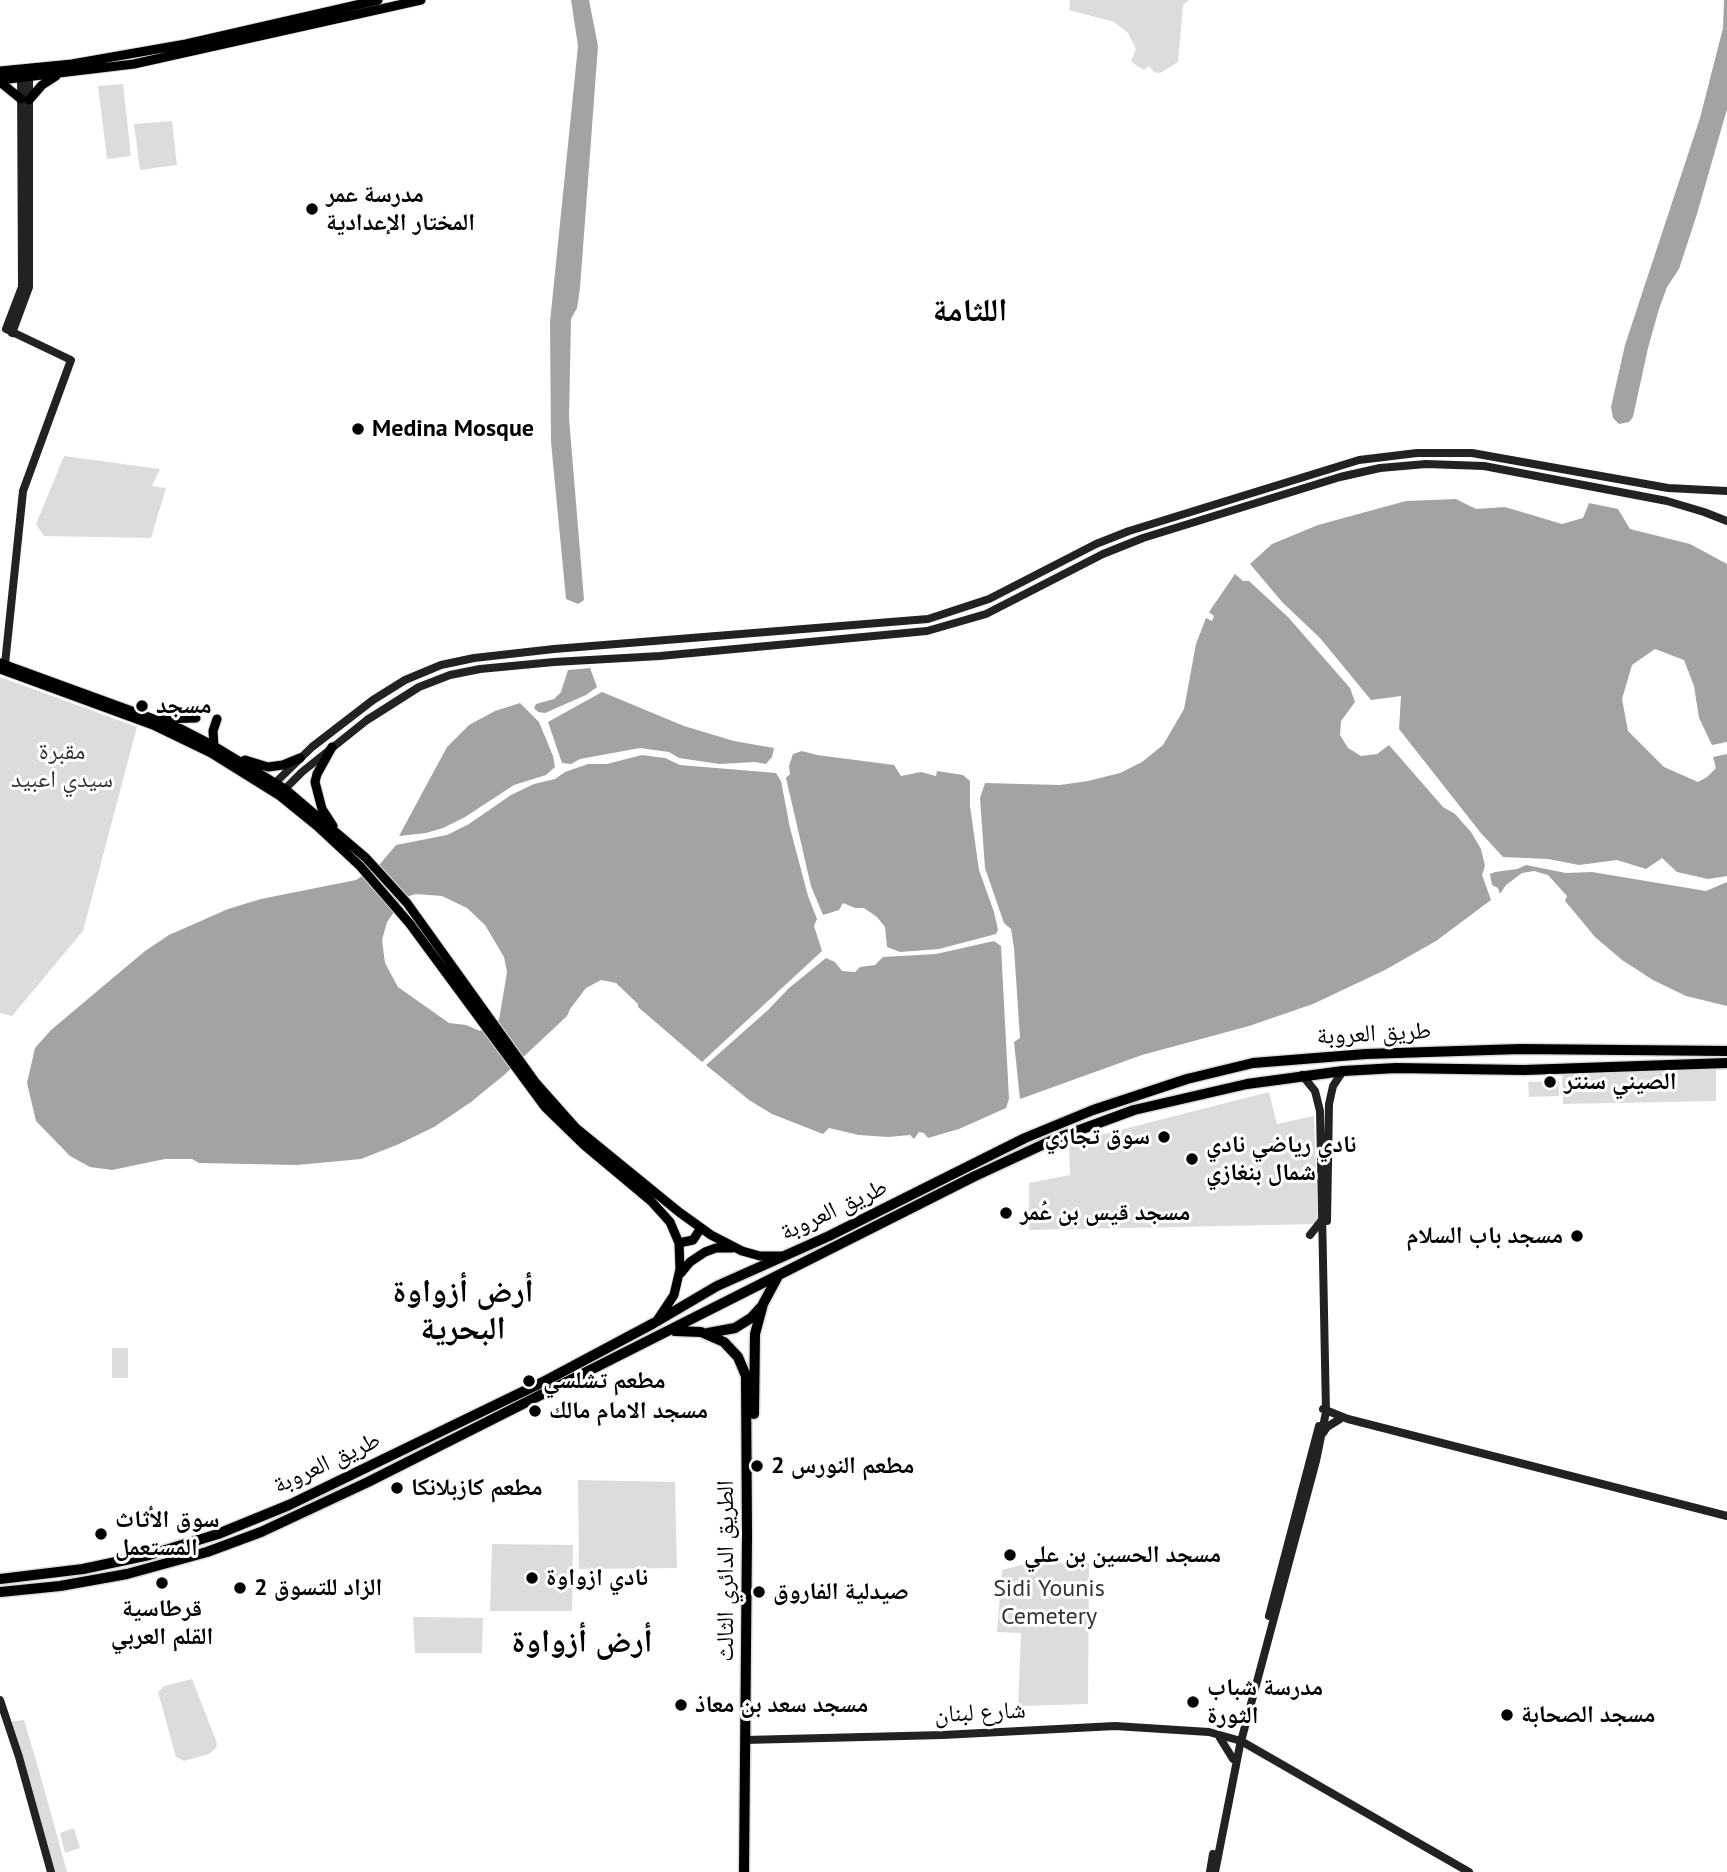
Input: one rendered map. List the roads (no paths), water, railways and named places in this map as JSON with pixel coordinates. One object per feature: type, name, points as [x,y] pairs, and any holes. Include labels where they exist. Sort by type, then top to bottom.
[{"type":"highway","name":"طريق العروبة","points":[[0,1579],[125,1561],[242,1525],[332,1486],[547,1380],[728,1281],[872,1216],[1050,1127],[1093,1110],[1211,1072],[1266,1062],[1329,1056],[1503,1049],[1727,1051]]},
{"type":"highway","points":[[1503,1049],[1509,1061],[1503,1070]]},
{"type":"highway","name":"طريق العروبة","points":[[1,1593],[80,1583],[150,1569],[298,1522],[662,1334],[975,1177],[1055,1139],[1133,1110],[1215,1091],[1302,1075],[1343,1071],[1396,1068],[1503,1070],[1727,1063]]},
{"type":"highway","points":[[1211,1072],[1211,1084],[1215,1091]]},
{"type":"highway","name":"الطريق الدائري الثالث","points":[[750,1872],[742,1344],[778,1277]]},
{"type":"highway","points":[[728,1281],[736,1287],[737,1297]]},
{"type":"highway","points":[[662,1334],[685,1330],[724,1331],[741,1325],[763,1304]]},
{"type":"highway","points":[[705,1332],[742,1344]]},
{"type":"highway","name":"الطريق الدائري الثالث","points":[[742,1344],[747,1398],[748,1740],[744,1872]]},
{"type":"main road","points":[[0,81],[25,73],[186,44],[379,0]]},
{"type":"main road","points":[[0,71],[60,74],[167,58],[421,0]]},
{"type":"main road","points":[[0,81],[25,100],[60,74]]},
{"type":"main road","points":[[2,666],[157,719],[230,755],[272,786]]},
{"type":"main road","points":[[2,666],[179,737],[211,753],[282,792],[340,836]]},
{"type":"main road","points":[[157,719],[196,718]]},
{"type":"main road","points":[[214,746],[213,735],[217,719]]},
{"type":"main road","points":[[332,747],[317,774],[316,790],[321,809],[524,1074],[545,1107],[573,1136],[659,1209],[673,1227],[679,1243],[680,1276]]},
{"type":"main road","points":[[230,755],[268,767],[283,765],[300,758]]},
{"type":"main road","points":[[282,792],[304,814],[363,862]]},
{"type":"main road","points":[[524,1074],[582,1133],[701,1228],[734,1248],[760,1256],[786,1255]]},
{"type":"main road","points":[[679,1243],[693,1240],[701,1228]]},
{"type":"main road","points":[[654,1323],[671,1301],[680,1276],[690,1262],[705,1252],[734,1248]]},
{"type":"street","points":[[2,666],[23,491],[71,360],[9,331],[29,292],[25,73]]},
{"type":"street","points":[[272,786],[300,758],[373,700],[418,674],[441,665],[474,658],[554,649],[928,619],[989,599],[1112,537],[1359,460],[1394,454],[1436,452],[1488,455],[1648,485],[1727,491]]},
{"type":"street","points":[[282,792],[332,747],[390,704],[437,680],[464,672],[927,631],[986,614],[1125,545],[1287,493],[1367,471],[1426,464],[1484,466],[1646,497],[1685,506],[1727,521]]},
{"type":"street","points":[[1284,482],[1287,493]]},
{"type":"street","points":[[1249,494],[1252,505]]},
{"type":"street","points":[[1325,1269],[1329,1104],[1333,1086],[1343,1071]]},
{"type":"street","points":[[1210,1872],[1233,1759],[1245,1727],[1322,1436],[1326,1395],[1325,1269],[1319,1106],[1312,1087],[1302,1075]]},
{"type":"street","points":[[1310,1235],[1322,1220]]},
{"type":"street","points":[[1326,1395],[1331,1406],[1343,1418]]},
{"type":"street","points":[[1324,1415],[1727,1516]]},
{"type":"street","points":[[1215,1872],[1240,1742],[1324,1415]]},
{"type":"street","points":[[1322,1436],[1327,1426],[1343,1418]]},
{"type":"street","points":[[0,1700],[16,1746],[48,1872]]},
{"type":"street","points":[[0,1715],[48,1872]]},
{"type":"street","name":"شارع لبنان","points":[[748,1740],[943,1735],[1105,1726],[1209,1732],[1255,1750],[1469,1872]]},
{"type":"street","points":[[1245,1727],[1255,1750]]},
{"type":"street","name":"شارع لبنان","points":[[1209,1732],[1220,1738],[1240,1742]]},
{"type":"street","points":[[1220,1738],[1233,1759]]},
{"type":"place","name":"مدرسة عمر المختار الإعدادية","points":[[312,209]]},
{"type":"place","name":"Medina Mosque","points":[[358,429]]},
{"type":"place","name":"مسجد","points":[[142,706]]},
{"type":"place","name":"الصيني سنتر","points":[[1550,1082]]},
{"type":"place","name":"سوق تجاري","points":[[1164,1137]]},
{"type":"place","name":"نادي رياضي نادي شمال بنغازي","points":[[1192,1159]]},
{"type":"place","name":"مسجد قيس بن عُمر","points":[[1006,1213]]},
{"type":"place","name":"مسجد باب السلام","points":[[1577,1236]]},
{"type":"place","name":"مطعم تشلسي","points":[[529,1381]]},
{"type":"place","name":"مسجد الامام مالك","points":[[535,1411]]},
{"type":"place","name":"مطعم النورس 2","points":[[757,1466]]},
{"type":"place","name":"مطعم كازبلانكا","points":[[397,1488]]},
{"type":"place","name":"سوق الأثاث المستعمل","points":[[101,1534]]},
{"type":"place","name":"مسجد الحسين بن علي","points":[[1010,1555]]},
{"type":"place","name":"نادي ازواوة","points":[[532,1578]]},
{"type":"place","name":"قرطاسية القلم العربي","points":[[162,1583]]},
{"type":"place","name":"الزاد للتسوق 2","points":[[240,1588]]},
{"type":"place","name":"صيدلية الفاروق","points":[[759,1592]]},
{"type":"place","name":"مدرسة شباب الثورة","points":[[1193,1702]]},
{"type":"place","name":"مسجد سعد بن معاذ","points":[[681,1705]]},
{"type":"place","name":"مسجد الصحابة","points":[[1507,1715]]},
{"type":"district","name":"اللثامة","points":[[970,312]]},
{"type":"district","name":"أرض أزواوة البحرية","points":[[463,1312]]},
{"type":"district","name":"أرض أزواوة","points":[[582,1643]]},
{"type":"park label","name":"مقبرة سيدي اعبيد","points":[[62,766]]},
{"type":"park label","name":"Sidi Younis Cemetery","points":[[1049,1603]]}]
